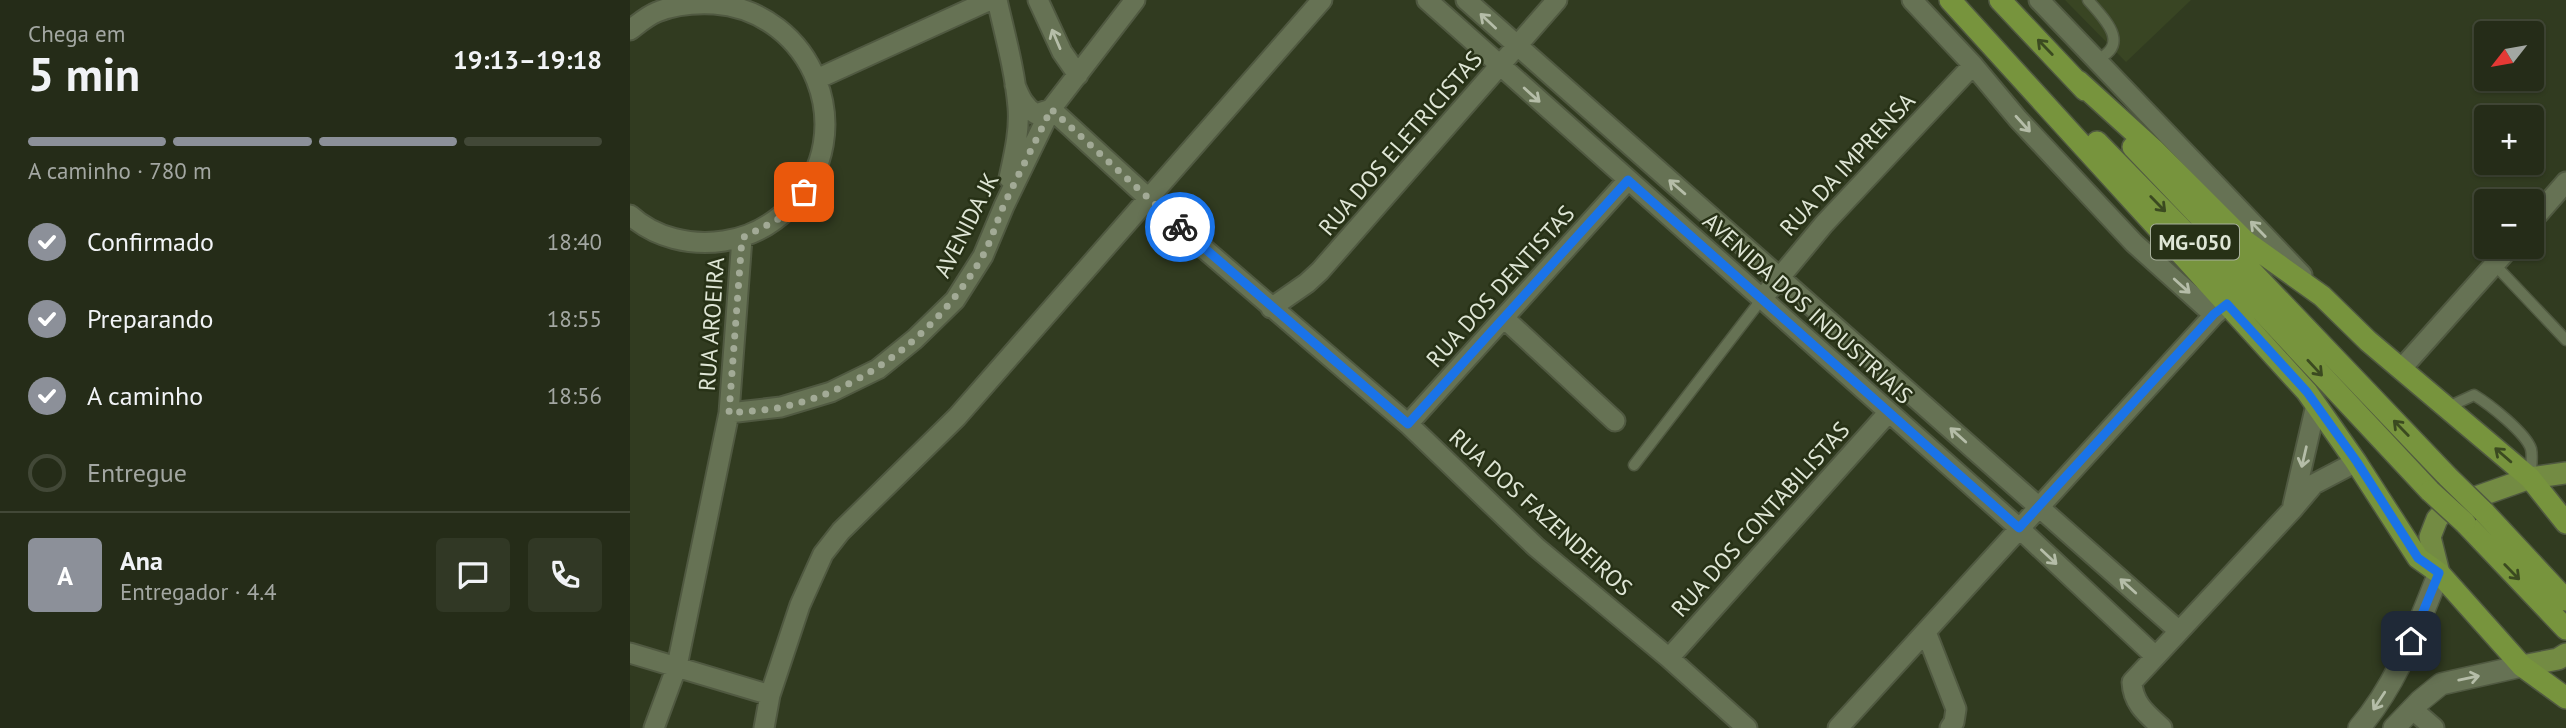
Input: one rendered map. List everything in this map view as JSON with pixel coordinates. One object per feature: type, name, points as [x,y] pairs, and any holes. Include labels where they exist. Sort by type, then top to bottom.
[{"type":"highway","points":[[1952,0],[2220,309],[2316,405],[2357,462],[2418,558],[2439,573],[2522,666],[2566,698]]},
{"type":"highway","name":"MG-050","points":[[1952,0],[2101,146],[2237,285],[2430,491],[2465,523],[2566,629]]},
{"type":"highway","name":"MG-050","points":[[2000,0],[2078,81],[2152,169],[2566,600]]},
{"type":"highway","points":[[2078,81],[2153,149],[2245,241],[2322,296],[2368,341],[2530,478],[2566,523]]},
{"type":"main road","points":[[2359,728],[2370,716],[2403,660],[2439,573],[2430,537],[2442,513],[2448,507],[2530,478],[2566,473]]},
{"type":"main road","points":[[2394,728],[2441,684],[2558,659],[2566,653]]},
{"type":"street","points":[[817,79],[990,0]]},
{"type":"street","points":[[997,0],[1019,109],[1017,141],[1004,206]]},
{"type":"street","points":[[1038,0],[1062,52],[1078,75]]},
{"type":"street","name":"AVENIDA JK","points":[[729,413],[781,407],[806,400],[831,392],[878,369],[915,339],[955,300],[983,256],[1051,109],[1135,0]]},
{"type":"street","points":[[764,728],[769,695],[800,605],[823,554],[841,531],[957,416],[1322,0]]},
{"type":"street","name":"AVENIDA DOS INDUSTRIAIS","points":[[1427,0],[2019,528],[2155,656]]},
{"type":"street","name":"AVENIDA DOS INDUSTRIAIS","points":[[1466,0],[2179,631]]},
{"type":"street","name":"RUA DOS ELETRICISTAS","points":[[1271,307],[1307,284],[1320,271],[1557,0]]},
{"type":"street","points":[[1838,728],[2220,309],[2134,243],[1912,0]]},
{"type":"street","points":[[2039,0],[2322,296]]},
{"type":"street","points":[[630,30],[657,12],[694,3],[732,6],[768,20],[797,46],[817,79],[826,118],[821,157],[804,192],[777,220],[742,238],[707,244],[671,239],[639,223],[630,215]]},
{"type":"street","name":"RUA DA IMPRENSA","points":[[1761,300],[1824,224],[1973,65]]},
{"type":"street","points":[[1015,85],[1029,110],[1036,114],[1051,109]]},
{"type":"street","name":"RUA DOS FAZENDEIROS","points":[[1051,109],[1271,307],[1408,424],[1536,547],[1669,658],[1747,728]]},
{"type":"street","name":"RUA DOS DENTISTAS","points":[[1408,424],[1628,180]]},
{"type":"street","points":[[2544,207],[2566,182]]},
{"type":"street","name":"RUA AROEIRA","points":[[729,413],[742,238]]},
{"type":"street","points":[[2402,368],[2500,259]]},
{"type":"street","points":[[1504,318],[1615,421]]},
{"type":"street","points":[[2292,510],[2316,405]]},
{"type":"street","name":"RUA DOS CONTABILISTAS","points":[[1669,658],[1888,412]]},
{"type":"street","points":[[654,728],[677,666],[729,413]]},
{"type":"street","points":[[2162,728],[2137,703],[2133,696],[2132,682],[2314,484],[2357,462]]},
{"type":"street","points":[[1926,632],[1956,709],[1950,728]]},
{"type":"street","points":[[630,653],[769,695]]},
{"type":"street","points":[[2412,709],[2434,728]]},
{"type":"lane","points":[[2088,0],[2113,32],[2114,43],[2109,52],[2096,60]]},
{"type":"lane","points":[[2495,265],[2566,340]]},
{"type":"lane","points":[[1634,465],[1761,300]]},
{"type":"shaded area","points":[[2065,0],[2191,0],[2126,62]]},
{"type":"way so far","points":[[804,192],[777,220],[742,238],[729,413],[781,407],[831,392],[878,369],[915,339],[955,300],[983,256],[1051,109],[1180,227]]},
{"type":"route","points":[[1180,227],[1408,424],[1628,180],[2019,528],[2214,314],[2227,304],[2307,392],[2357,462],[2418,558],[2439,573],[2411,641]]}]
